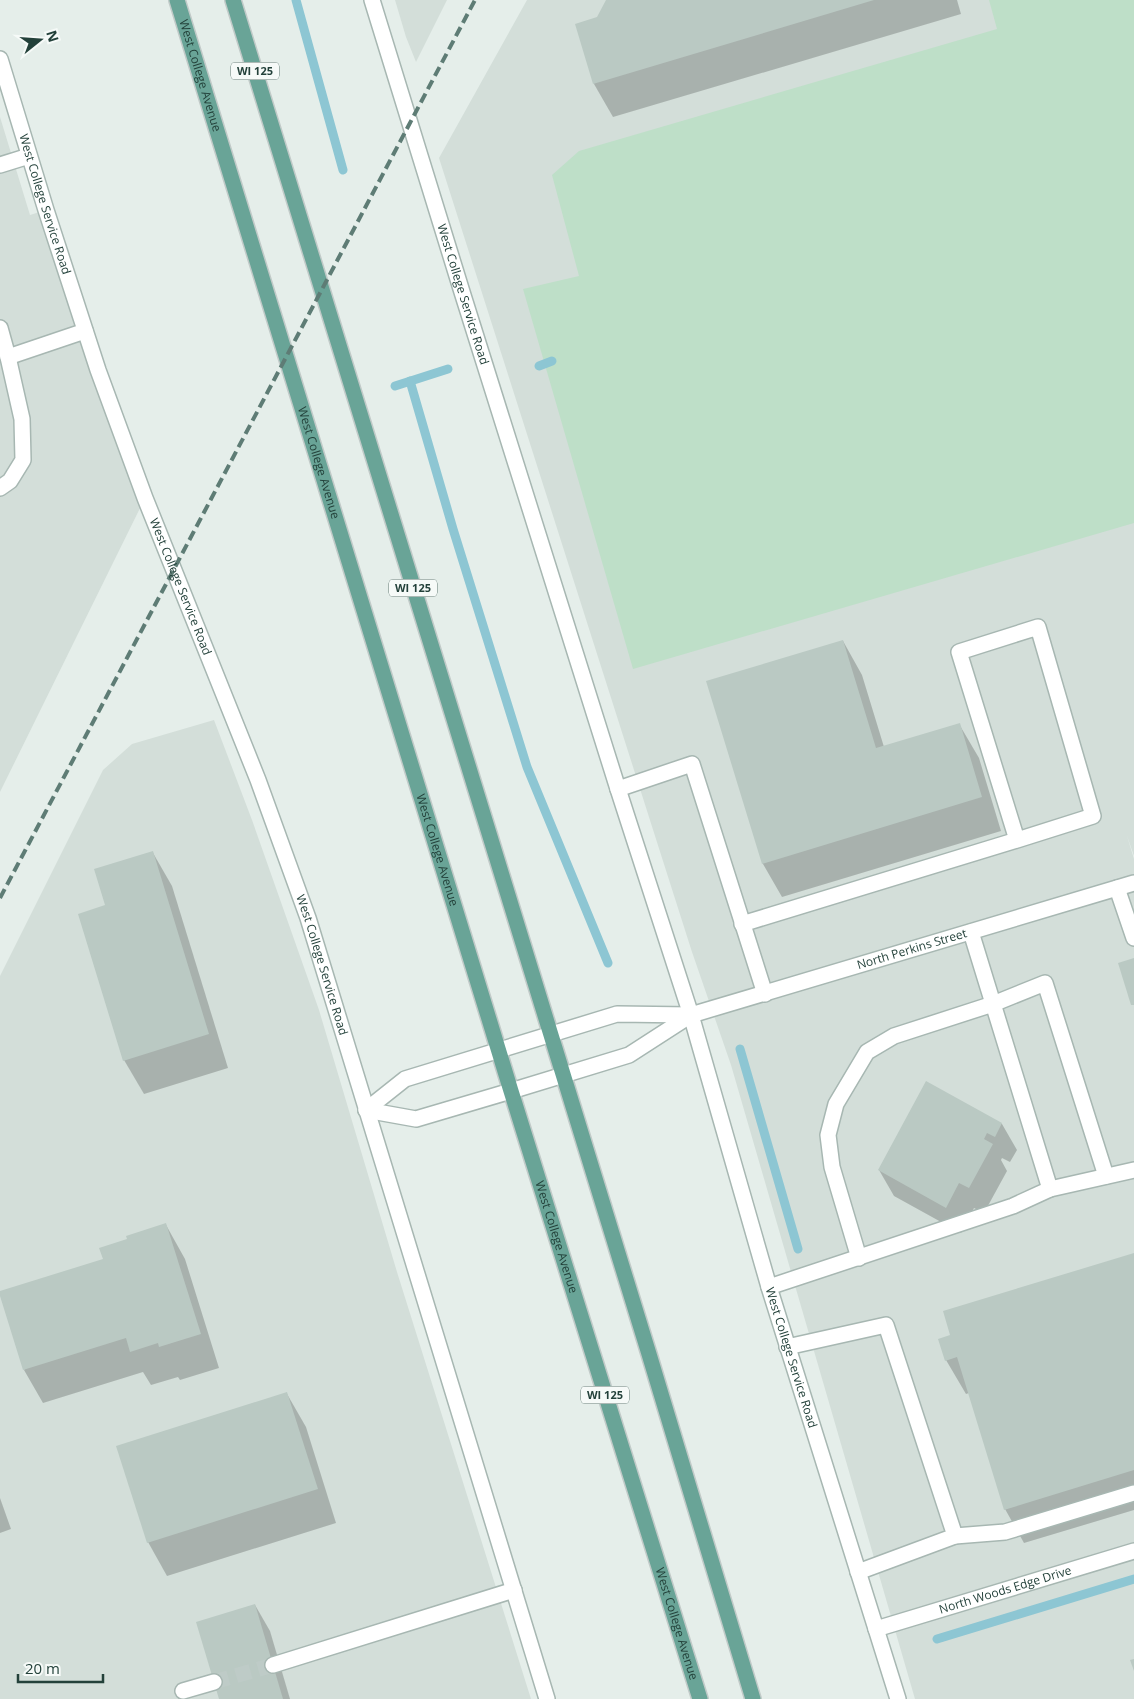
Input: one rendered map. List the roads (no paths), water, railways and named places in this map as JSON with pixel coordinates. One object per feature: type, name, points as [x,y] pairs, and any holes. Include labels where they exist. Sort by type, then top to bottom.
[{"type":"main road","name":"West College Avenue","points":[[177,0],[510,1091],[700,1699]]},
{"type":"main road","name":"WI 125","points":[[233,0],[754,1699]]},
{"type":"street","name":"West College Service Road","points":[[372,0],[618,789],[691,1015],[769,1287],[898,1699]]},
{"type":"street","name":"West College Service Road","points":[[0,59],[85,331],[145,498],[258,780],[308,918],[548,1699]]},
{"type":"street","points":[[0,165],[29,156]]},
{"type":"street","points":[[0,328],[22,419],[23,460],[10,481],[0,488]]},
{"type":"street","points":[[8,357],[85,331]]},
{"type":"street","points":[[742,924],[1017,840],[1093,816],[1038,627],[959,652],[1017,840]]},
{"type":"street","points":[[618,789],[692,764],[765,994]]},
{"type":"street","name":"North Perkins Street","points":[[691,1015],[1134,883]]},
{"type":"street","points":[[1117,888],[1134,938]]},
{"type":"street","points":[[971,932],[1050,1188]]},
{"type":"street","points":[[859,1258],[832,1167],[828,1135],[836,1104],[867,1052],[894,1036],[993,1004],[1045,983],[1106,1176]]},
{"type":"street","points":[[366,1110],[405,1079],[617,1014],[691,1015]]},
{"type":"street","points":[[366,1110],[416,1119],[629,1055],[691,1015]]},
{"type":"street","points":[[769,1287],[1013,1206],[1050,1188],[1134,1170]]},
{"type":"street","points":[[788,1347],[886,1325],[955,1536]]},
{"type":"street","points":[[858,1572],[955,1536],[1005,1532],[1134,1493]]},
{"type":"street","name":"North Woods Edge Drive","points":[[876,1629],[1134,1551]]},
{"type":"street","points":[[273,1665],[514,1590]]},
{"type":"street","points":[[183,1691],[214,1682]]},
{"type":"waterway","points":[[296,0],[343,170]]},
{"type":"waterway","points":[[539,366],[552,361]]},
{"type":"waterway","points":[[395,386],[448,369]]},
{"type":"waterway","points":[[410,381],[453,529],[527,767],[608,963]]},
{"type":"waterway","points":[[740,1049],[798,1249]]},
{"type":"waterway","points":[[937,1639],[1134,1579]]},
{"type":"tunnel","points":[[214,1682],[273,1665]]},
{"type":"railway","points":[[0,898],[475,0]]}]
